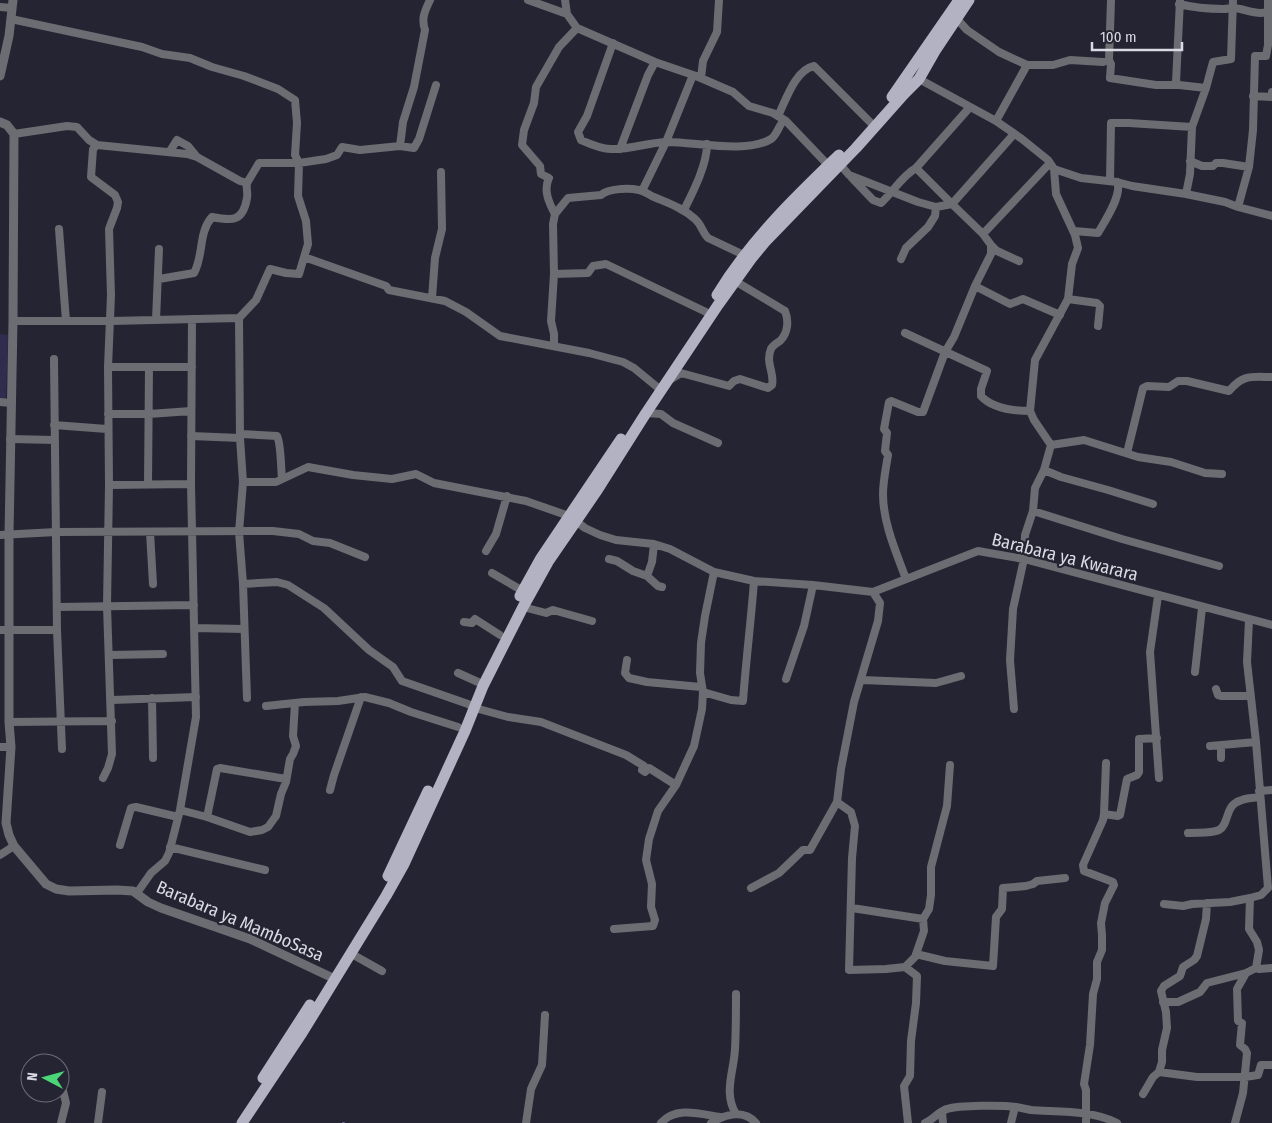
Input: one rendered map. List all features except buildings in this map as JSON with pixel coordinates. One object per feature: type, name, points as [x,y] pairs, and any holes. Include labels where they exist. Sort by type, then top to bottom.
[{"type":"main road","points":[[233,1123],[350,953],[404,864],[472,706],[478,682],[523,591],[536,575],[572,519],[646,413],[659,388],[669,380],[735,281],[765,242],[871,124],[902,84],[959,0]]},
{"type":"main road","points":[[572,519],[580,502],[659,388],[727,278],[744,255],[772,221],[835,163],[919,79],[969,0]]},
{"type":"main road","points":[[242,1123],[332,978],[393,868],[458,728],[483,686],[523,607],[536,575]]},
{"type":"street","points":[[400,146],[403,122],[414,87],[425,30],[422,23],[423,17],[430,0]]},
{"type":"street","points":[[528,0],[567,14]]},
{"type":"street","points":[[565,0],[567,14],[577,28],[655,62],[733,92],[749,106],[773,113],[781,118],[849,175],[877,203],[880,203],[908,173],[916,168],[970,107]]},
{"type":"street","points":[[700,78],[703,60],[717,32],[719,0]]},
{"type":"street","points":[[1111,0],[1110,78],[1156,85],[1177,84],[1206,88]]},
{"type":"street","points":[[1238,207],[1249,166],[1253,130],[1256,56],[1266,56],[1268,46],[1270,11],[1268,0]]},
{"type":"street","points":[[1177,84],[1176,70],[1180,2],[1191,8],[1222,9],[1233,4],[1256,14],[1270,11]]},
{"type":"street","points":[[0,7],[13,4],[0,76]]},
{"type":"street","points":[[1186,194],[1190,174],[1192,128],[1213,62],[1231,59],[1233,4]]},
{"type":"street","points":[[11,19],[142,47],[162,54],[190,58],[278,89],[295,100],[297,123],[295,155],[299,164],[298,196],[306,221],[308,244],[299,274],[270,269],[256,300],[239,318],[243,482],[239,532],[248,698]]},
{"type":"street","points":[[957,19],[967,30],[999,52],[1028,65],[1053,65],[1070,60],[1097,62],[1109,60]]},
{"type":"street","points":[[555,214],[549,202],[547,190],[549,178],[541,174],[540,166],[522,146],[524,130],[534,103],[536,87],[559,47],[577,28]]},
{"type":"street","points":[[613,43],[587,116],[580,127],[579,136],[581,140],[601,148],[645,146],[666,142],[748,146],[764,142],[774,136],[796,81],[808,67],[814,66],[871,124]]},
{"type":"street","points":[[620,148],[648,75],[655,62]]},
{"type":"street","points":[[996,121],[1028,65]]},
{"type":"street","points":[[642,191],[666,142],[692,75]]},
{"type":"street","points":[[919,79],[996,121],[1052,166],[1081,178],[1113,181],[1132,186],[1186,194],[1225,202],[1272,216]]},
{"type":"street","points":[[159,279],[194,273],[198,266],[204,232],[209,221],[212,217],[229,221],[235,219],[243,212],[248,197],[247,183],[259,163],[299,164],[332,158],[342,148],[360,150],[400,146],[414,148],[419,139],[436,86]]},
{"type":"street","points":[[1253,96],[1272,97],[1272,92]]},
{"type":"street","points":[[0,122],[7,125],[14,134],[67,126],[77,127],[97,145],[148,151],[170,151],[197,157],[247,183]]},
{"type":"street","points":[[1074,231],[1098,233],[1118,195],[1120,187],[1113,181],[1111,123],[1192,128]]},
{"type":"street","name":"Barabara ya MamboSasa","points":[[14,134],[13,321],[10,439],[4,535],[4,630],[11,746],[4,834],[46,884],[56,889],[69,891],[125,890],[137,893],[148,902],[161,908],[250,939],[332,978]]},
{"type":"street","points":[[849,175],[936,207],[952,204],[1014,134]]},
{"type":"street","points":[[170,151],[177,140],[188,146],[197,157]]},
{"type":"street","points":[[684,210],[707,153],[707,144]]},
{"type":"street","points":[[97,145],[93,149],[91,177],[115,195],[118,202],[109,229],[111,321],[107,429],[109,485],[107,606],[112,700],[112,754],[108,768],[102,778]]},
{"type":"street","points":[[1190,161],[1202,166],[1213,166],[1216,163],[1223,163],[1249,166]]},
{"type":"street","points":[[1051,444],[1030,411],[1035,360],[1068,299],[1072,264],[1078,248],[1074,231],[1056,194],[1052,166]]},
{"type":"street","points":[[983,234],[1052,166]]},
{"type":"street","points":[[916,168],[983,234],[997,251],[1019,261]]},
{"type":"street","points":[[432,298],[435,258],[442,229],[440,172]]},
{"type":"street","points":[[554,346],[551,321],[554,274],[553,224],[555,214],[568,198],[602,195],[605,192],[626,190],[642,191],[684,210],[698,221],[703,234],[708,238],[744,255]]},
{"type":"street","points":[[902,259],[906,248],[928,227],[936,207]]},
{"type":"street","points":[[59,229],[66,321]]},
{"type":"street","points":[[906,579],[893,546],[883,495],[888,455],[885,451],[888,433],[884,429],[889,402],[891,401],[918,412],[923,412],[945,352],[954,337],[975,286],[991,254],[991,245]]},
{"type":"street","points":[[156,320],[160,249]]},
{"type":"street","points":[[304,257],[386,286],[389,290],[445,301],[466,312],[500,336],[588,353],[623,362],[634,368],[659,388]]},
{"type":"street","points":[[554,274],[588,273],[593,266],[606,264],[706,312]]},
{"type":"street","points":[[669,380],[681,373],[729,386],[734,381],[740,379],[768,388],[772,385],[774,379],[769,362],[771,349],[784,337],[788,320],[785,311],[735,281]]},
{"type":"street","points":[[975,286],[1010,304],[1023,299],[1060,315]]},
{"type":"street","points":[[1068,299],[1098,303],[1100,306],[1098,326]]},
{"type":"street","points":[[13,321],[239,318]]},
{"type":"street","points":[[137,893],[151,873],[165,861],[170,847],[179,814],[196,717],[191,484],[192,319]]},
{"type":"street","points":[[904,333],[987,371],[981,389],[981,396],[984,400],[1013,411],[1030,411]]},
{"type":"street","points":[[54,359],[57,630],[62,748]]},
{"type":"street","points":[[148,483],[149,366]]},
{"type":"street","points":[[108,367],[192,367]]},
{"type":"street","points":[[1128,453],[1143,388],[1147,386],[1169,387],[1178,381],[1187,381],[1229,391],[1236,382],[1245,377],[1272,377]]},
{"type":"street","points":[[0,402],[10,403]]},
{"type":"street","points":[[108,414],[191,412]]},
{"type":"street","points":[[646,413],[661,414],[673,423],[718,443]]},
{"type":"street","points":[[54,425],[107,429]]},
{"type":"street","points":[[191,436],[278,436],[280,440],[282,480],[276,482],[243,482]]},
{"type":"street","points":[[10,439],[55,440]]},
{"type":"street","points":[[1051,444],[1084,440],[1147,459],[1171,462],[1205,473],[1222,474]]},
{"type":"street","points":[[1014,709],[1010,660],[1013,608],[1024,559],[1025,535],[1033,511],[1035,488],[1044,470],[1051,444]]},
{"type":"street","name":"Barabara ya Kwarara","points":[[282,480],[308,467],[353,475],[392,479],[416,474],[434,483],[526,501],[572,519],[600,535],[616,540],[654,544],[670,549],[714,572],[754,581],[873,592],[978,551],[1024,559],[1272,626]]},
{"type":"street","points":[[1044,470],[1061,477],[1153,504]]},
{"type":"street","points":[[109,485],[148,483],[191,484]]},
{"type":"street","points":[[486,551],[496,534],[507,496]]},
{"type":"street","points":[[1033,511],[1122,539],[1219,566]]},
{"type":"street","points":[[4,535],[56,532],[273,531],[299,534],[313,541],[330,543],[365,557]]},
{"type":"street","points":[[150,532],[153,584]]},
{"type":"street","points":[[647,576],[652,562],[654,544]]},
{"type":"street","points":[[610,559],[647,576],[658,586],[662,587]]},
{"type":"street","points":[[614,929],[653,926],[655,920],[650,907],[652,884],[646,860],[649,839],[658,811],[676,785],[694,746],[702,709],[702,643],[705,616],[714,572]]},
{"type":"street","points":[[492,573],[523,591]]},
{"type":"street","points":[[627,660],[625,673],[629,678],[702,689],[731,700],[743,701],[754,581]]},
{"type":"street","points":[[243,584],[277,582],[288,585],[324,608],[369,650],[393,667],[402,681],[508,717],[541,722],[626,755],[644,766],[642,770],[645,772],[649,768],[676,785]]},
{"type":"street","points":[[786,679],[804,626],[813,585]]},
{"type":"street","points":[[751,888],[778,874],[803,850],[810,850],[838,802],[854,702],[878,620],[880,603],[873,592]]},
{"type":"street","points":[[1158,596],[1150,652],[1159,778]]},
{"type":"street","points":[[57,607],[194,605]]},
{"type":"street","points":[[523,607],[546,613],[553,610],[592,621]]},
{"type":"street","points":[[1195,672],[1202,608]]},
{"type":"street","points":[[464,622],[472,623],[475,618],[500,635]]},
{"type":"street","points":[[1164,904],[1178,906],[1230,902],[1261,895],[1268,888],[1269,860],[1260,794],[1247,662],[1249,620]]},
{"type":"street","points":[[194,628],[244,629]]},
{"type":"street","points":[[4,630],[57,630]]},
{"type":"street","points":[[110,655],[164,654]]},
{"type":"street","points":[[458,673],[478,682]]},
{"type":"street","points":[[862,680],[936,683],[961,676]]},
{"type":"street","points":[[1216,689],[1218,695],[1222,696],[1250,696]]},
{"type":"street","points":[[112,700],[196,697]]},
{"type":"street","points":[[330,790],[361,697]]},
{"type":"street","points":[[266,706],[338,701],[365,697],[389,703],[458,728]]},
{"type":"street","points":[[152,698],[153,758]]},
{"type":"street","points":[[120,846],[131,808],[136,807],[207,817],[250,832],[262,830],[272,823],[276,816],[290,759],[296,746],[292,736],[295,720],[295,703]]},
{"type":"street","points":[[9,722],[112,721]]},
{"type":"street","points":[[1104,814],[1120,815],[1127,779],[1137,775],[1139,772],[1139,739],[1157,738]]},
{"type":"street","points":[[1210,746],[1256,742]]},
{"type":"street","points":[[0,747],[11,746]]},
{"type":"street","points":[[1221,746],[1222,758]]},
{"type":"street","points":[[1086,1123],[1086,1090],[1084,1084],[1090,1045],[1097,962],[1102,950],[1101,923],[1105,903],[1114,884],[1083,869],[1104,814],[1106,764]]},
{"type":"street","points":[[838,802],[851,812],[855,826],[852,858],[849,970],[886,969],[905,966],[916,954],[924,931],[923,919],[929,909],[931,867],[946,806],[950,765]]},
{"type":"street","points":[[207,817],[217,769],[286,779]]},
{"type":"street","points":[[1188,832],[1211,832],[1220,829],[1232,805],[1243,799],[1272,790]]},
{"type":"street","points":[[0,855],[14,846]]},
{"type":"street","points":[[170,847],[265,870]]},
{"type":"street","points":[[916,954],[993,966],[996,917],[1002,910],[1003,888],[1026,886],[1037,881],[1065,878]]},
{"type":"street","points":[[1250,898],[1249,930],[1257,942],[1259,950],[1256,968]]},
{"type":"street","points":[[1143,1094],[1153,1077],[1159,1072],[1166,1028],[1166,1012],[1161,991],[1164,986],[1180,976],[1182,967],[1197,956],[1206,919],[1207,904]]},
{"type":"street","points":[[852,908],[923,919]]},
{"type":"street","points":[[350,953],[382,971]]},
{"type":"street","points":[[905,966],[916,976],[916,1003],[911,1041],[910,1076],[904,1086],[908,1123]]},
{"type":"street","points":[[1164,1002],[1178,1002],[1200,992],[1207,983],[1246,974],[1256,968],[1272,968]]},
{"type":"street","points":[[1235,1123],[1243,1093],[1247,1053],[1240,1045],[1242,1024],[1238,1022],[1237,989],[1246,974]]},
{"type":"street","points":[[736,994],[735,1061],[729,1088],[732,1107],[736,1114]]},
{"type":"street","points":[[526,1123],[531,1089],[542,1065],[545,1015]]},
{"type":"street","points":[[1159,1072],[1197,1077],[1245,1077],[1258,1075],[1261,1065],[1272,1065]]},
{"type":"street","points":[[98,1123],[102,1092]]},
{"type":"street","points":[[61,1123],[66,1103]]},
{"type":"street","points":[[1012,1123],[1016,1107]]},
{"type":"street","points":[[925,1123],[933,1120],[946,1109],[1016,1107],[1029,1110],[1085,1114],[1102,1117],[1117,1123]]},
{"type":"street","points":[[942,1112],[943,1123]]},
{"type":"street","points":[[661,1123],[667,1117],[676,1113],[720,1117],[745,1114],[756,1123]]},
{"type":"street","points":[[711,1123],[720,1117]]},
{"type":"shaded area","points":[[0,334],[8,335],[6,399],[0,399]]}]
